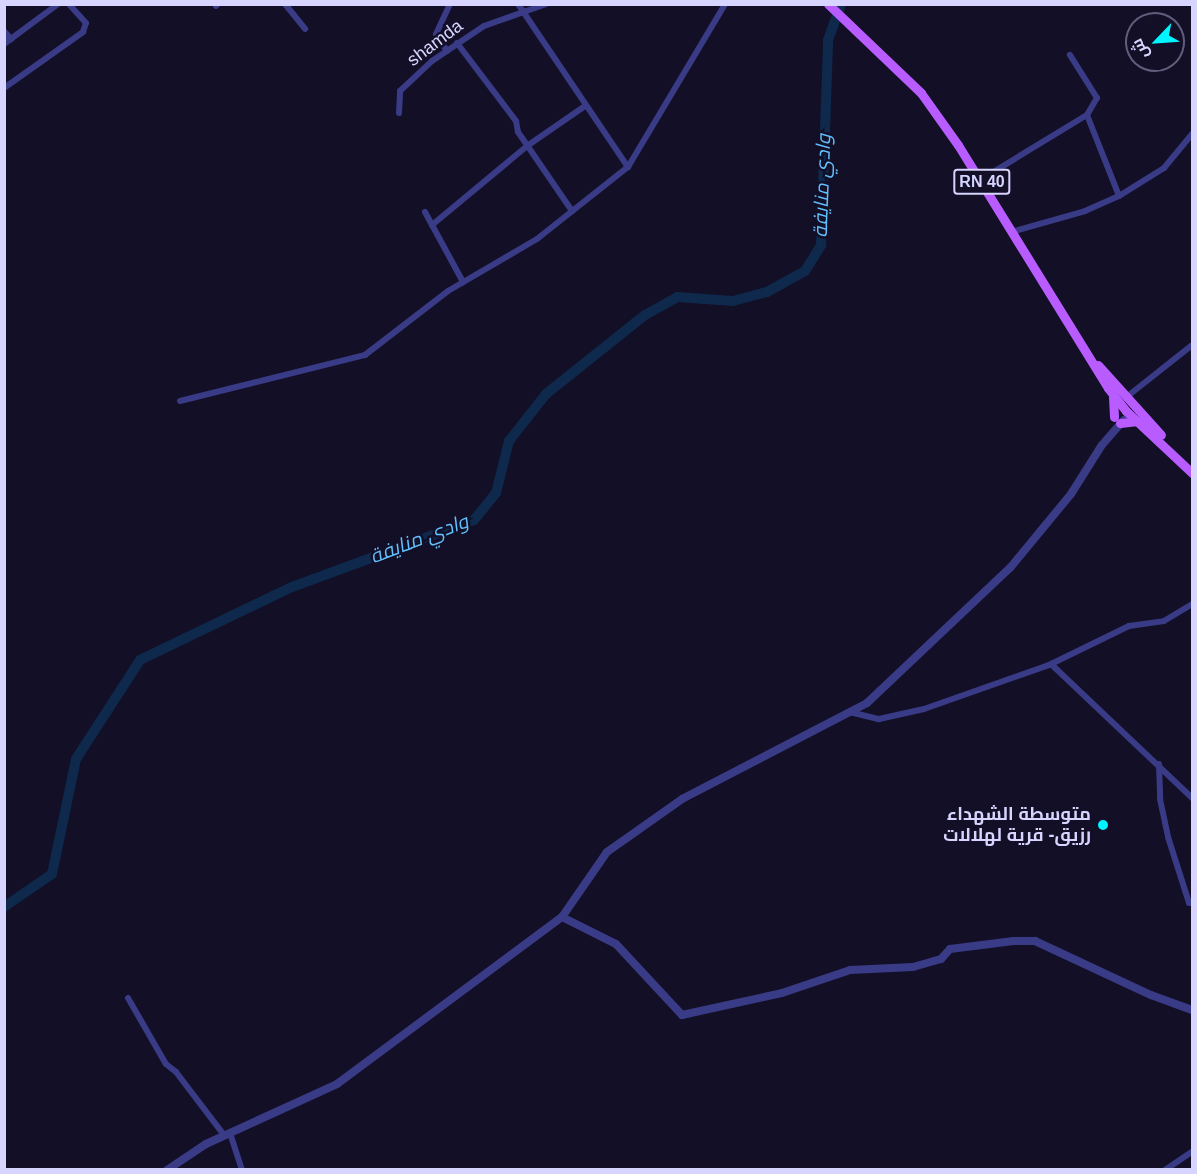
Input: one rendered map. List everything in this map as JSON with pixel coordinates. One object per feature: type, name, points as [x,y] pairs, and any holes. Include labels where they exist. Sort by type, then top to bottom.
[{"type":"main road","name":"RN 40","points":[[828,4],[921,93],[980,180],[1010,232],[1113,394],[1134,418],[1170,449]]},
{"type":"main road","name":"RN 40","points":[[1089,358],[1129,395],[1170,449],[1192,473]]},
{"type":"main road","points":[[1113,394],[1117,420],[1134,418]]},
{"type":"street","points":[[4,31],[8,41],[58,4]]},
{"type":"street","points":[[4,88],[83,33],[86,23],[69,4]]},
{"type":"street","points":[[285,4],[305,29]]},
{"type":"street","points":[[447,51],[436,34],[450,4]]},
{"type":"street","points":[[518,4],[628,167]]},
{"type":"street","name":"shamda","points":[[399,113],[400,91],[457,43],[484,26],[524,14],[546,4]]},
{"type":"street","points":[[180,401],[365,355],[463,282],[537,239],[628,167],[725,4]]},
{"type":"street","points":[[457,43],[516,121],[518,132],[572,211]]},
{"type":"street","points":[[980,180],[1087,115],[1097,98],[1070,55]]},
{"type":"street","points":[[432,225],[527,146],[585,106]]},
{"type":"street","points":[[1087,115],[1119,196]]},
{"type":"street","points":[[1010,232],[1085,211],[1119,196],[1164,168],[1192,134]]},
{"type":"street","points":[[425,212],[463,282]]},
{"type":"street","points":[[167,1170],[227,1134],[337,1084],[562,917],[607,852],[682,799],[867,703],[1010,568],[1071,494],[1117,420],[1120,404],[1192,345]]},
{"type":"street","points":[[1134,418],[1136,404]]},
{"type":"street","points":[[850,712],[879,719],[924,709],[1052,664],[1129,627],[1164,621],[1192,604]]},
{"type":"street","points":[[1052,664],[1192,798]]},
{"type":"street","points":[[1159,764],[1160,799],[1168,837],[1189,903],[1192,903]]},
{"type":"street","points":[[562,917],[616,944],[682,1015],[782,993],[850,970],[913,967],[941,959],[950,949],[1014,940],[1035,942],[1150,995],[1192,1010]]},
{"type":"street","points":[[128,998],[166,1064],[176,1072],[227,1134],[242,1170]]},
{"type":"street","points":[[1165,1170],[1192,1152]]},
{"type":"waterway","name":"وادي منايفة","points":[[4,907],[52,874],[76,759],[140,660],[292,587],[474,520],[496,493],[509,441],[546,394],[645,315],[677,297],[733,301],[767,292],[805,271],[821,245],[828,40],[841,4]]},
{"type":"place","name":"متوسطة الشهداء رزيق- قرية لهلالات","points":[[1103,825]]}]
